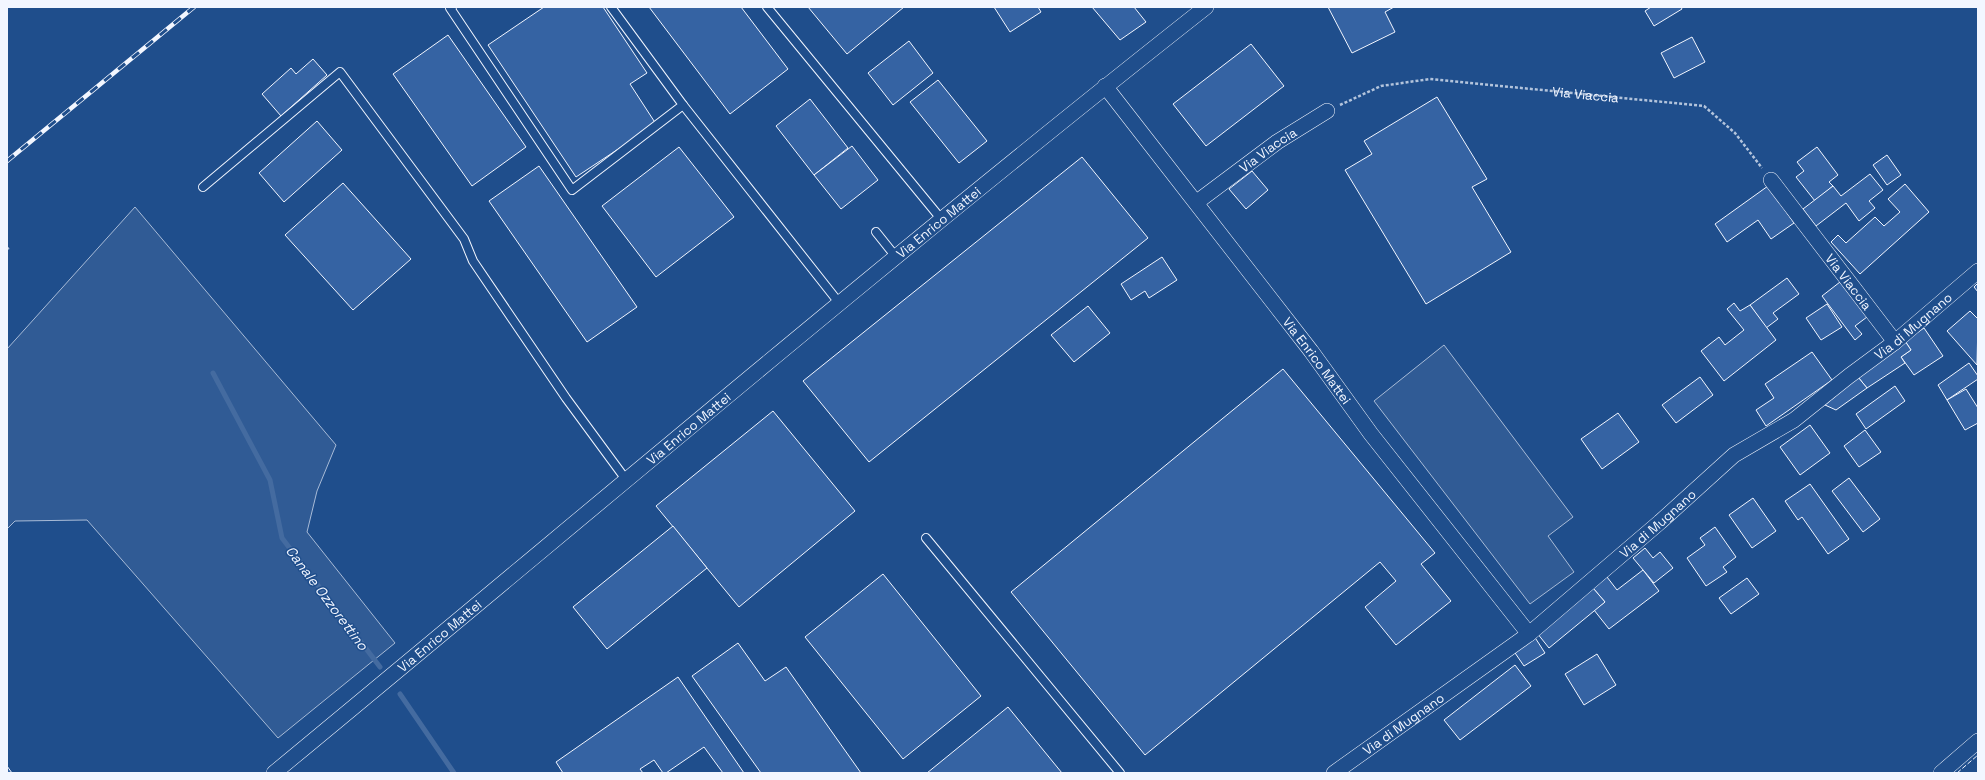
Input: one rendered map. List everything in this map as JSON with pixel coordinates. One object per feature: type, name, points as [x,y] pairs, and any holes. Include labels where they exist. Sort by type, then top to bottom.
[{"type":"street","name":"Via Enrico Mattei","points":[[274,773],[896,257],[1106,86],[1206,7]]},
{"type":"street","name":"Via Enrico Mattei","points":[[1106,86],[1311,351],[1371,434],[1529,634]]},
{"type":"street","name":"Via Viaccia","points":[[1197,202],[1277,142],[1327,111]]},
{"type":"street","name":"Via Viaccia","points":[[1771,180],[1895,342]]},
{"type":"street","name":"Via di Mugnano","points":[[1334,773],[1529,634],[1660,522],[1734,455],[1794,420],[1849,376],[1895,342],[1978,271]]},
{"type":"street","points":[[1941,773],[1978,741]]},
{"type":"lane","points":[[452,7],[450,8],[572,190],[683,105]]},
{"type":"lane","points":[[610,7],[683,105],[840,304]]},
{"type":"lane","points":[[767,7],[942,220]]},
{"type":"lane","points":[[202,187],[340,72],[464,239],[473,261],[566,398],[627,480]]},
{"type":"lane","points":[[876,232],[896,257]]},
{"type":"lane","points":[[926,538],[1120,773]]},
{"type":"path","name":"Via Viaccia","points":[[1327,111],[1381,86],[1430,79],[1704,106],[1735,132],[1771,180]]},
{"type":"shaded area","points":[[135,207],[336,445],[317,491],[307,532],[395,643],[278,738],[87,520],[15,521],[7,529],[7,349]]},
{"type":"shaded area","points":[[1444,345],[1573,517],[1548,536],[1574,572],[1530,604],[1374,401]]},
{"type":"building","points":[[544,7],[603,7],[647,73],[630,84],[656,124],[576,177],[488,45]]},
{"type":"building","points":[[649,7],[741,7],[788,69],[730,114]]},
{"type":"building","points":[[808,7],[904,7],[847,54]]},
{"type":"building","points":[[994,7],[1038,7],[1041,12],[1010,32]]},
{"type":"building","points":[[1092,7],[1134,7],[1146,22],[1120,40]]},
{"type":"building","points":[[1328,7],[1394,7],[1385,12],[1395,32],[1352,53]]},
{"type":"building","points":[[1651,7],[1681,7],[1682,9],[1654,26],[1645,11]]},
{"type":"building","points":[[448,35],[526,147],[472,186],[393,74]]},
{"type":"building","points":[[1692,37],[1705,62],[1674,78],[1661,53]]},
{"type":"building","points":[[909,41],[933,73],[893,105],[868,73]]},
{"type":"building","points":[[1251,44],[1284,86],[1206,146],[1173,104]]},
{"type":"building","points":[[313,59],[327,75],[281,116],[262,94],[291,68],[296,74]]},
{"type":"building","points":[[938,80],[987,141],[959,163],[910,102]]},
{"type":"building","points":[[1437,97],[1487,179],[1472,187],[1511,252],[1426,304],[1345,170],[1372,154],[1364,141]]},
{"type":"building","points":[[810,99],[848,148],[814,175],[776,126]]},
{"type":"building","points":[[317,121],[342,150],[284,202],[259,173]]},
{"type":"building","points":[[852,146],[878,180],[841,209],[814,175]]},
{"type":"building","points":[[679,147],[734,217],[656,277],[602,206]]},
{"type":"building","points":[[1817,147],[1838,175],[1829,182],[1833,186],[1815,201],[1796,177],[1804,171],[1797,162]]},
{"type":"building","points":[[1887,155],[1901,175],[1887,185],[1873,165]]},
{"type":"building","points":[[1082,157],[1148,238],[869,462],[803,381]]},
{"type":"building","points":[[539,166],[637,307],[587,342],[489,201]]},
{"type":"building","points":[[1252,171],[1268,190],[1246,209],[1229,189]]},
{"type":"building","points":[[1870,174],[1883,190],[1869,201],[1875,208],[1859,221],[1846,203],[1816,226],[1803,209],[1833,186],[1841,196]]},
{"type":"building","points":[[343,183],[411,259],[353,310],[285,235]]},
{"type":"building","points":[[1905,184],[1929,212],[1860,274],[1831,242],[1838,235],[1846,243],[1875,217],[1884,226],[1900,212],[1888,199]]},
{"type":"building","points":[[1768,186],[1794,223],[1771,239],[1758,220],[1727,242],[1715,224]]},
{"type":"building","points":[[1162,257],[1177,280],[1149,298],[1145,291],[1131,300],[1121,284]]},
{"type":"building","points":[[1787,278],[1799,294],[1773,313],[1778,319],[1766,328],[1750,305]]},
{"type":"building","points":[[1840,282],[1867,317],[1855,326],[1862,334],[1855,340],[1822,296]]},
{"type":"building","points":[[1978,283],[1978,292],[1974,287]]},
{"type":"building","points":[[1734,303],[1740,311],[1750,305],[1776,340],[1724,381],[1701,351],[1719,337],[1725,345],[1744,330],[1727,309]]},
{"type":"building","points":[[1827,304],[1842,327],[1821,340],[1806,318]]},
{"type":"building","points":[[1088,306],[1110,333],[1074,362],[1051,335]]},
{"type":"building","points":[[1970,311],[1978,319],[1977,365],[1947,331]]},
{"type":"building","points":[[1924,328],[1943,356],[1914,375],[1901,357],[1911,350],[1905,341]]},
{"type":"building","points":[[1905,341],[1911,350],[1901,357],[1905,363],[1867,388],[1858,377]]},
{"type":"building","points":[[1812,352],[1832,380],[1766,426],[1756,410],[1774,398],[1765,384]]},
{"type":"building","points":[[1969,363],[1978,376],[1978,379],[1947,400],[1938,385]]},
{"type":"building","points":[[1283,369],[1435,553],[1421,564],[1451,601],[1396,645],[1365,607],[1396,581],[1380,562],[1145,755],[1011,592]]},
{"type":"building","points":[[1700,377],[1713,395],[1676,423],[1662,405]]},
{"type":"building","points":[[1858,377],[1867,388],[1836,410],[1825,405]]},
{"type":"building","points":[[1895,386],[1905,401],[1866,429],[1856,414]]},
{"type":"building","points":[[1966,389],[1978,408],[1978,423],[1965,430],[1947,400]]},
{"type":"building","points":[[773,411],[855,511],[739,607],[656,506]]},
{"type":"building","points":[[1618,413],[1639,442],[1602,469],[1581,439]]},
{"type":"building","points":[[1810,425],[1830,453],[1800,475],[1780,447]]},
{"type":"building","points":[[1865,430],[1881,452],[1859,467],[1844,446]]},
{"type":"building","points":[[1849,478],[1880,519],[1863,532],[1832,491]]},
{"type":"building","points":[[1810,484],[1849,539],[1828,554],[1802,517],[1798,520],[1785,501]]},
{"type":"building","points":[[1753,498],[1776,531],[1752,548],[1729,515]]},
{"type":"building","points":[[673,526],[707,568],[607,649],[573,607]]},
{"type":"building","points":[[1715,527],[1736,557],[1723,567],[1727,572],[1706,586],[1687,558],[1705,545],[1700,538]]},
{"type":"building","points":[[1645,548],[1653,558],[1660,552],[1673,568],[1654,583],[1633,558]]},
{"type":"building","points":[[1643,570],[1659,591],[1609,629],[1594,610],[1605,602],[1593,588],[1607,577],[1617,590]]},
{"type":"building","points":[[883,574],[981,696],[903,759],[805,637]]},
{"type":"building","points":[[1747,578],[1759,594],[1731,614],[1719,598]]},
{"type":"building","points":[[1593,588],[1605,602],[1549,648],[1537,633]]},
{"type":"building","points":[[1534,636],[1545,653],[1524,666],[1513,650]]},
{"type":"building","points":[[738,643],[765,681],[786,667],[861,773],[761,773],[692,676]]},
{"type":"building","points":[[1597,654],[1616,685],[1584,705],[1565,674]]},
{"type":"building","points":[[1515,665],[1531,686],[1460,740],[1444,720]]},
{"type":"building","points":[[678,677],[744,773],[723,773],[704,747],[666,773],[663,773],[654,760],[640,769],[643,773],[563,773],[556,762]]},
{"type":"building","points":[[1008,707],[1062,773],[927,773]]},
{"type":"building","points":[[7,766],[12,773],[7,773]]},
{"type":"waterway","name":"Canale Ozzorettino","points":[[213,373],[270,480],[282,538],[380,667]]},
{"type":"waterway","name":"Canale Ozzorettino","points":[[400,694],[454,773]]},
{"type":"railway","points":[[7,161],[194,7]]},
{"type":"fence","points":[[1957,773],[1978,755]]}]
